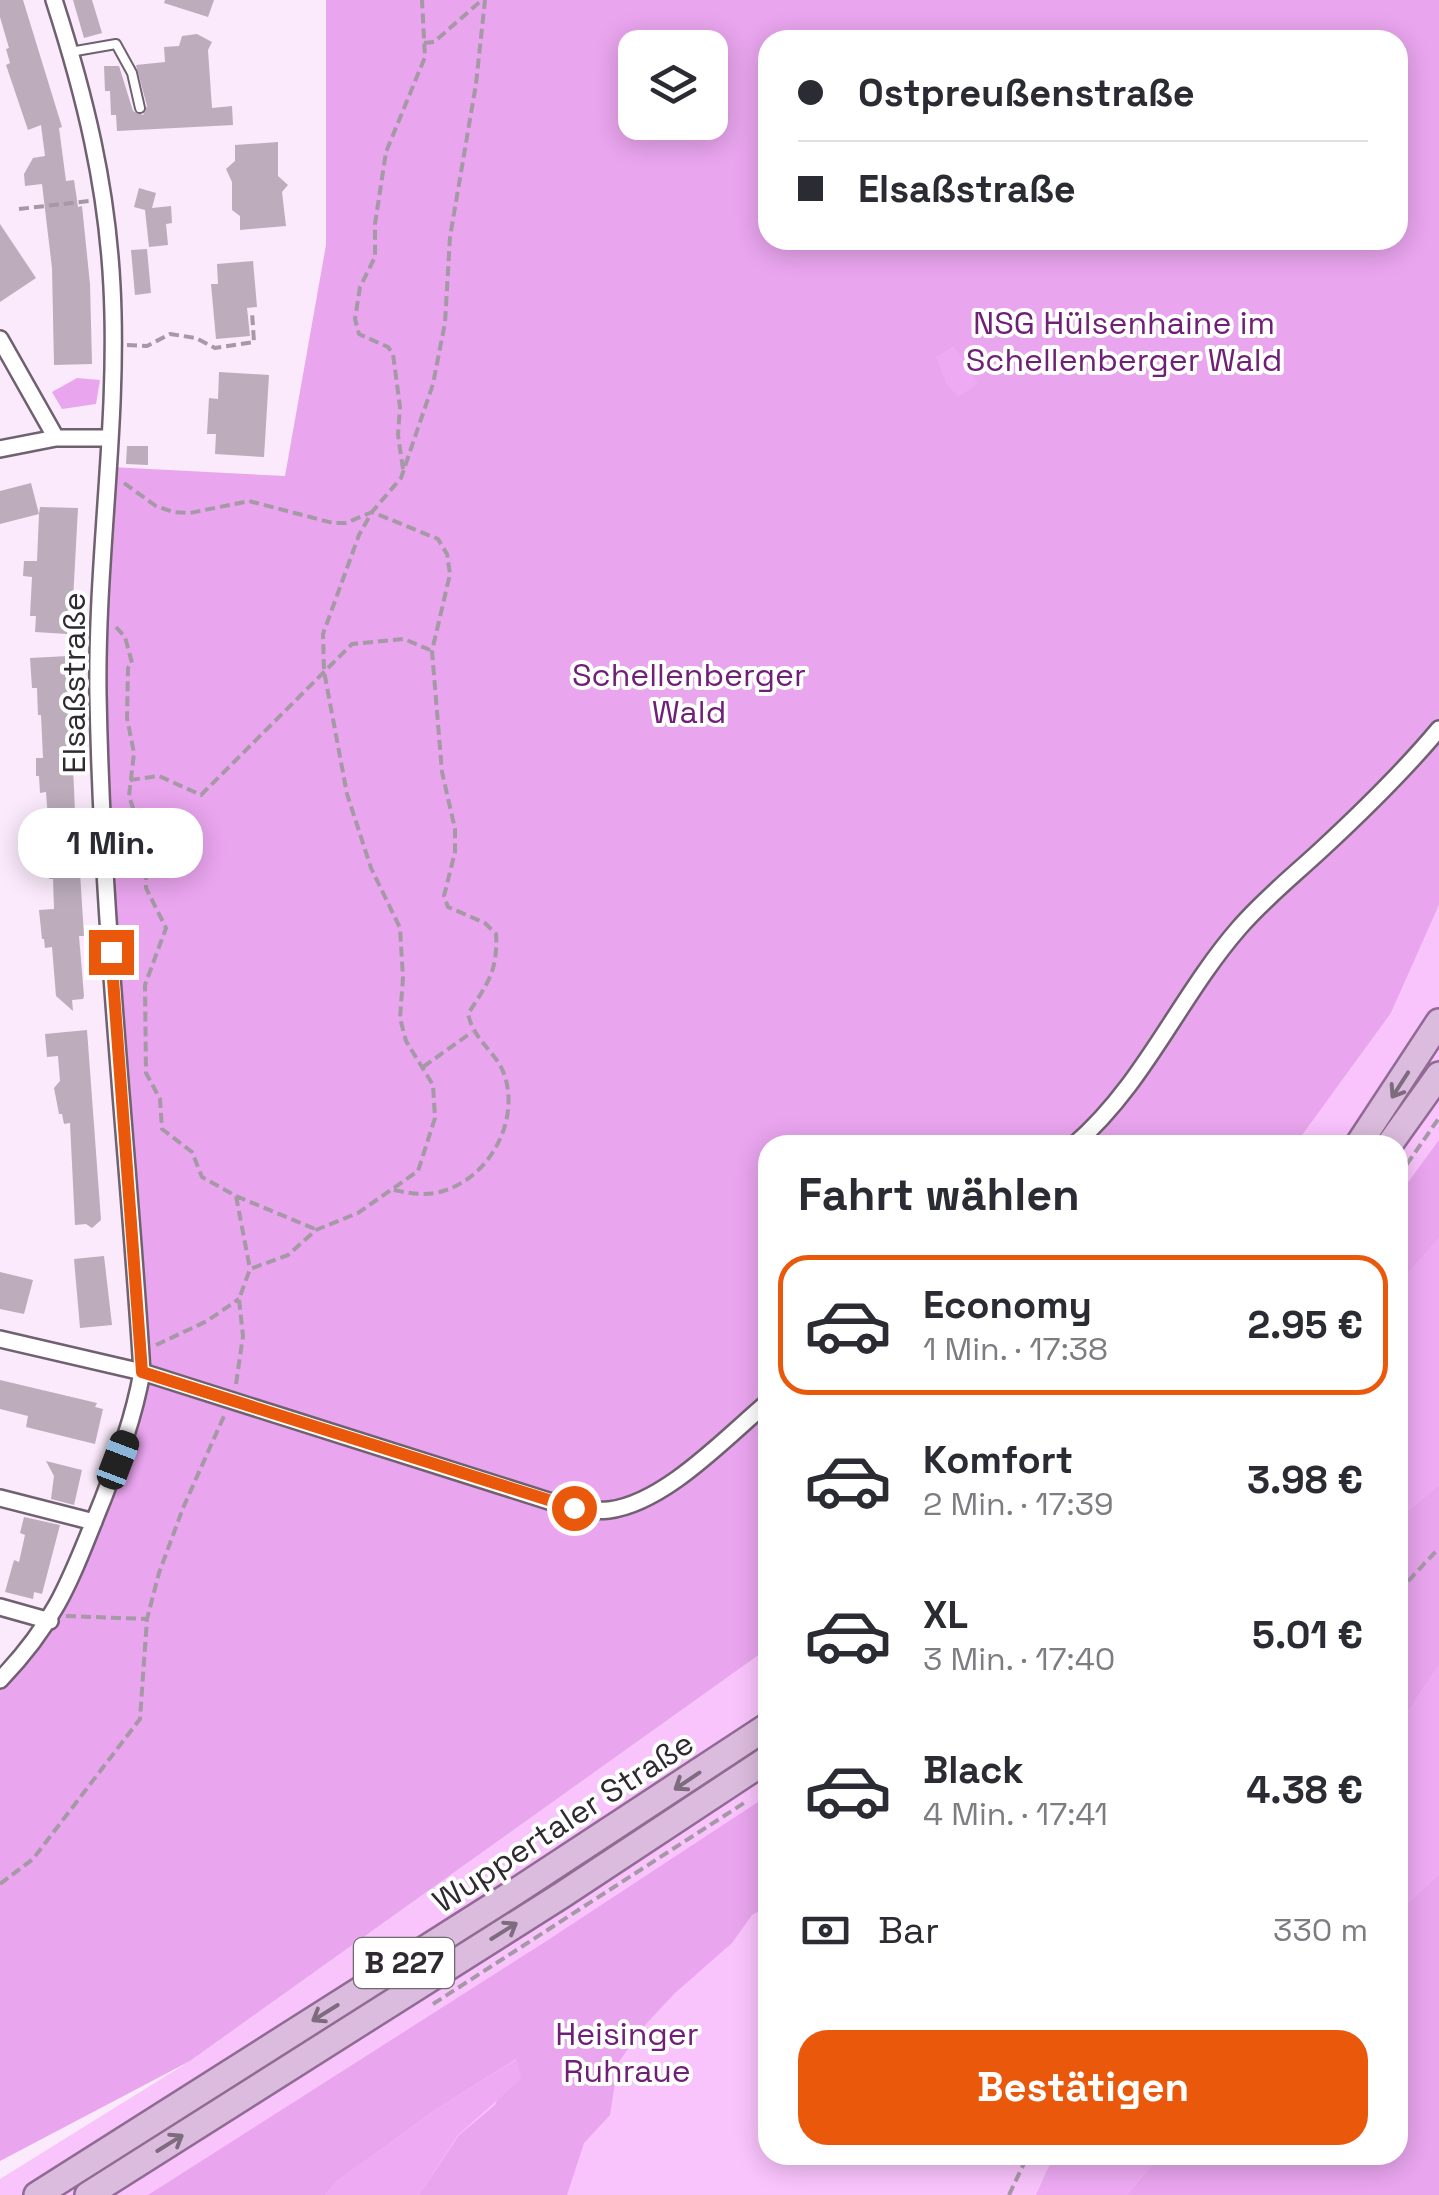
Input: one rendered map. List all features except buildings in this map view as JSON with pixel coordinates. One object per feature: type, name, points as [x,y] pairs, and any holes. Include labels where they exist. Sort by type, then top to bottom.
[{"type":"main road","points":[[1365,1135],[1439,1022]]},
{"type":"main road","points":[[1396,1135],[1439,1075]]},
{"type":"main road","name":"Wuppertaler Straße","points":[[38,2195],[531,1882],[758,1733]]},
{"type":"main road","name":"Wuppertaler Straße","points":[[88,2195],[562,1895],[758,1766]]},
{"type":"street","name":"Elsaßstraße","points":[[0,1680],[34,1644],[65,1594],[136,1406],[142,1372],[99,724],[112,289],[92,125],[54,0]]},
{"type":"street","points":[[0,338],[56,438]]},
{"type":"street","points":[[0,449],[56,438],[110,438]]},
{"type":"street","points":[[1086,1135],[1131,1083],[1212,960],[1242,925],[1354,820],[1439,729]]},
{"type":"street","points":[[0,1339],[142,1372],[555,1503],[592,1511],[627,1506],[668,1485],[758,1410]]},
{"type":"street","points":[[0,1498],[94,1522]]},
{"type":"street","points":[[0,1624],[4,1608],[50,1620]]},
{"type":"lane","points":[[70,52],[116,44],[132,74],[140,108]]},
{"type":"path","points":[[404,472],[393,354],[388,347],[359,334],[355,319],[360,287],[376,257],[375,224],[386,152],[425,57],[422,0]]},
{"type":"path","points":[[424,43],[434,42],[483,0]]},
{"type":"path","points":[[250,1269],[288,1255],[316,1230],[358,1213],[393,1190],[423,1164],[435,1118],[434,1085],[406,1041],[400,1018],[400,928],[357,831],[324,671],[323,634],[359,535],[404,472],[427,406],[441,347],[456,194],[476,84],[483,0]]},
{"type":"path","points":[[19,209],[104,199]]},
{"type":"path","points":[[112,344],[147,346],[170,334],[196,338],[215,348],[254,342],[252,312]]},
{"type":"path","points":[[108,471],[156,506],[173,512],[190,513],[249,500],[333,523],[346,523],[372,512],[428,534],[438,540],[447,554],[450,574],[432,651],[442,772],[454,829],[454,852],[444,896],[448,907],[485,923],[496,934],[497,960],[492,978],[468,1014],[472,1032],[497,1058],[506,1080],[509,1105],[492,1156],[465,1182],[439,1193],[393,1190]]},
{"type":"path","points":[[100,609],[126,637],[132,663],[128,668],[126,718],[134,753],[128,796],[134,811],[128,832],[138,867],[146,877],[146,888],[166,928],[145,985],[146,1073],[160,1098],[162,1129],[192,1152],[202,1177],[316,1230]]},
{"type":"path","points":[[130,780],[159,776],[201,795],[352,644],[404,639],[432,651]]},
{"type":"path","points":[[423,1067],[472,1032]]},
{"type":"path","points":[[1408,1163],[1439,1118]]},
{"type":"path","points":[[0,1884],[33,1858],[140,1719],[147,1618],[159,1573],[231,1401],[241,1361],[239,1299],[250,1269],[236,1196]]},
{"type":"path","points":[[140,1350],[168,1342],[239,1299]]},
{"type":"path","points":[[1408,1581],[1439,1548]]},
{"type":"path","points":[[50,1620],[65,1616],[147,1618]]},
{"type":"path","points":[[1009,2195],[1023,2165]]},
{"type":"green space","name":"Schellenberger Wald","points":[[326,0],[1439,0],[1439,905],[1391,1013],[1302,1135],[758,1135],[758,1655],[190,2061],[0,2161],[0,1683],[35,1648],[139,1405],[102,740],[111,467],[285,476],[326,245]]},
{"type":"green space","points":[[77,378],[100,380],[96,404],[62,409],[52,392]]},
{"type":"green space","name":"Heisinger Ruhraue","points":[[1439,905],[1439,2195],[0,2195],[0,2179],[190,2061],[758,1655],[758,2165],[1408,2165],[1408,1135],[1302,1135],[1391,1013]]},
{"type":"green space","points":[[1439,1140],[1439,1238],[1408,1274],[1408,1182]]},
{"type":"green space","points":[[1439,1485],[1439,1665],[1408,1712],[1408,1511]]},
{"type":"green space","points":[[758,1802],[758,1912],[732,1943],[646,2024],[618,2063],[610,2115],[584,2143],[567,2195],[419,2195],[459,2135],[495,2105],[516,2059],[435,2110],[336,2182],[325,2195],[148,2195]]},
{"type":"green space","points":[[1439,1874],[1439,2195],[1127,2195],[1152,2165],[1408,2165],[1408,1903]]},
{"type":"shaded area","points":[[954,346],[978,384],[958,397],[946,383],[936,357]]},
{"type":"shaded area","points":[[1439,1238],[1439,1485],[1408,1511],[1408,1274]]},
{"type":"shaded area","points":[[1439,1665],[1439,1874],[1408,1903],[1408,1712]]},
{"type":"shaded area","points":[[517,2059],[521,2079],[458,2135],[419,2195],[325,2195],[336,2182],[435,2110]]},
{"type":"shaded area","points":[[1050,2165],[1152,2165],[1127,2195],[1036,2195]]},
{"type":"route","points":[[111,952],[142,1372],[574,1508]]},
{"type":"park label","name":"NSG Hülsenhaine im Schellenberger Wald","points":[[1124,342]]}]
